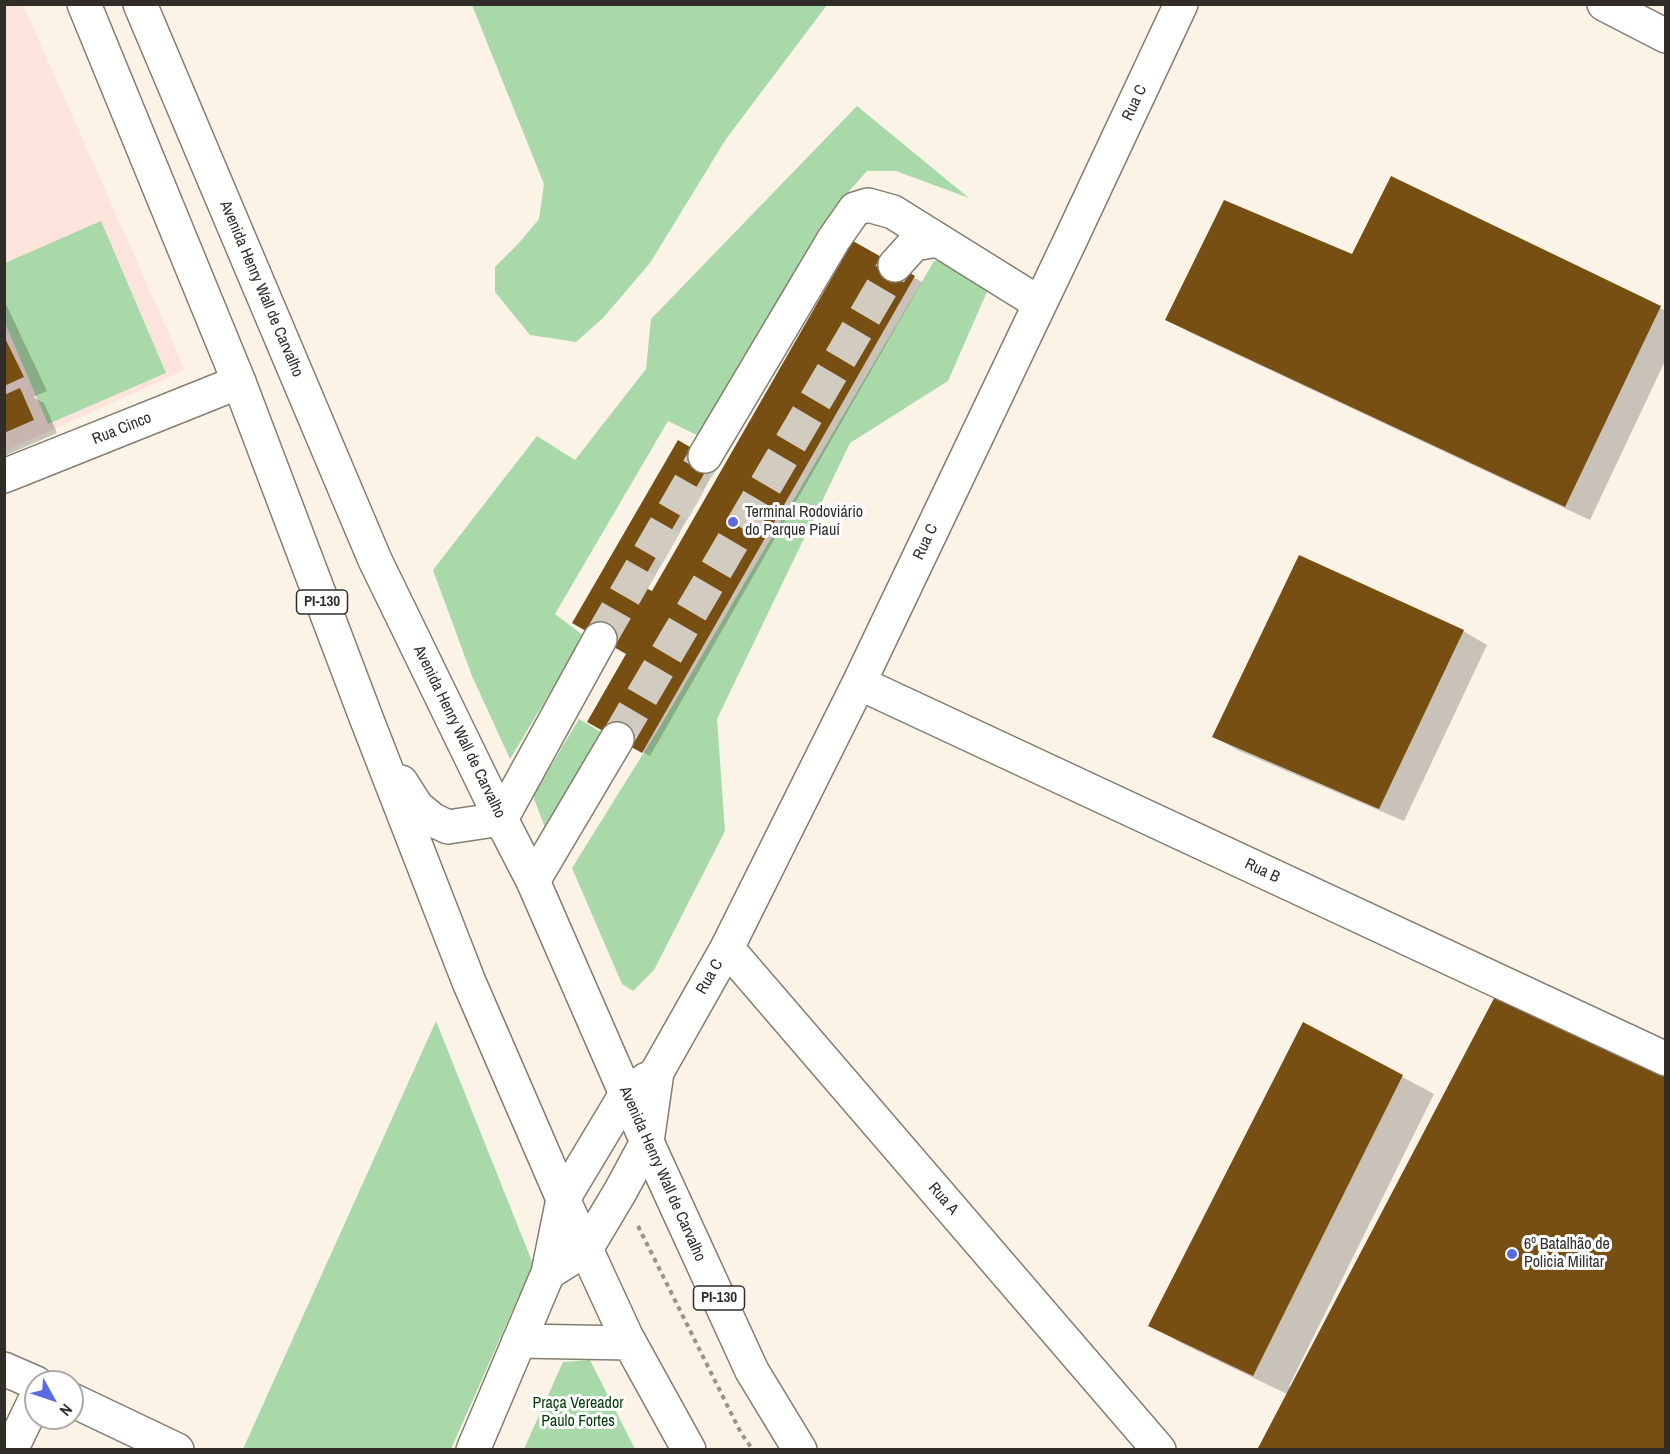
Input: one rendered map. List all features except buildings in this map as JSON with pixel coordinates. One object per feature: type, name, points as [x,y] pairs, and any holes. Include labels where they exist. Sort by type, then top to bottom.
[{"type":"street","name":"PI-130","points":[[84,4],[239,382],[469,982],[586,1250],[630,1343],[689,1449]]},
{"type":"street","name":"Avenida Henry Wall de Carvalho","points":[[140,4],[375,560],[533,881],[647,1142],[752,1371],[800,1449]]},
{"type":"street","name":"Rua C","points":[[647,1142],[657,1072],[727,948],[859,683],[1181,4]]},
{"type":"street","points":[[1604,4],[1665,36]]},
{"type":"street","points":[[705,456],[834,239],[855,209],[868,205],[893,212],[1039,303]]},
{"type":"street","points":[[895,265],[914,244],[938,240]]},
{"type":"street","name":"Rua Cinco","points":[[4,476],[239,382]]},
{"type":"street","points":[[367,720],[404,789],[417,807],[433,820],[448,827],[501,819],[600,639]]},
{"type":"street","name":"Rua B","points":[[859,683],[1665,1059]]},
{"type":"street","points":[[533,881],[618,739]]},
{"type":"street","name":"Rua A","points":[[727,948],[1159,1449]]},
{"type":"street","name":"Rua C","points":[[626,1094],[657,1072]]},
{"type":"street","points":[[473,1449],[548,1273],[563,1199],[626,1094]]},
{"type":"street","points":[[548,1273],[586,1250],[647,1142]]},
{"type":"street","points":[[519,1341],[630,1343]]},
{"type":"street","points":[[4,1369],[24,1378]]},
{"type":"street","points":[[84,1406],[177,1449]]},
{"type":"street","points":[[11,1449],[24,1422]]},
{"type":"path","points":[[620,1192],[741,1433],[753,1449]]},
{"type":"shaded area","points":[[4,5],[23,5],[185,370],[5,451]]},
{"type":"green space","points":[[472,5],[827,5],[726,139],[650,263],[603,318],[576,342],[530,335],[495,292],[495,267],[539,219],[544,184]]},
{"type":"green space","points":[[857,106],[969,198],[896,171],[867,171],[843,198],[703,438],[668,421],[555,614],[584,636],[510,759],[472,676],[433,570],[537,436],[575,460],[646,369],[651,319]]},
{"type":"green space","points":[[101,221],[166,373],[48,424],[5,323],[5,263]]},
{"type":"green space","points":[[934,261],[959,261],[989,287],[948,381],[850,443],[717,719],[725,831],[654,970],[633,991],[622,984],[572,868],[661,725]]},
{"type":"green space","points":[[579,719],[609,737],[550,841],[533,796]]},
{"type":"green space","points":[[436,1021],[533,1264],[451,1449],[243,1449]]},
{"type":"green space","name":"Praça Vereador Paulo Fortes","points":[[590,1360],[635,1449],[524,1449],[563,1362]]},
{"type":"tunnel","points":[[617,739],[895,265]]},
{"type":"tunnel","points":[[600,639],[705,456]]},
{"type":"place","name":"Terminal Rodoviário do Parque Piauí","points":[[733,522]]},
{"type":"place","name":"6º Batalhão de Policia Militar","points":[[1512,1254]]}]
